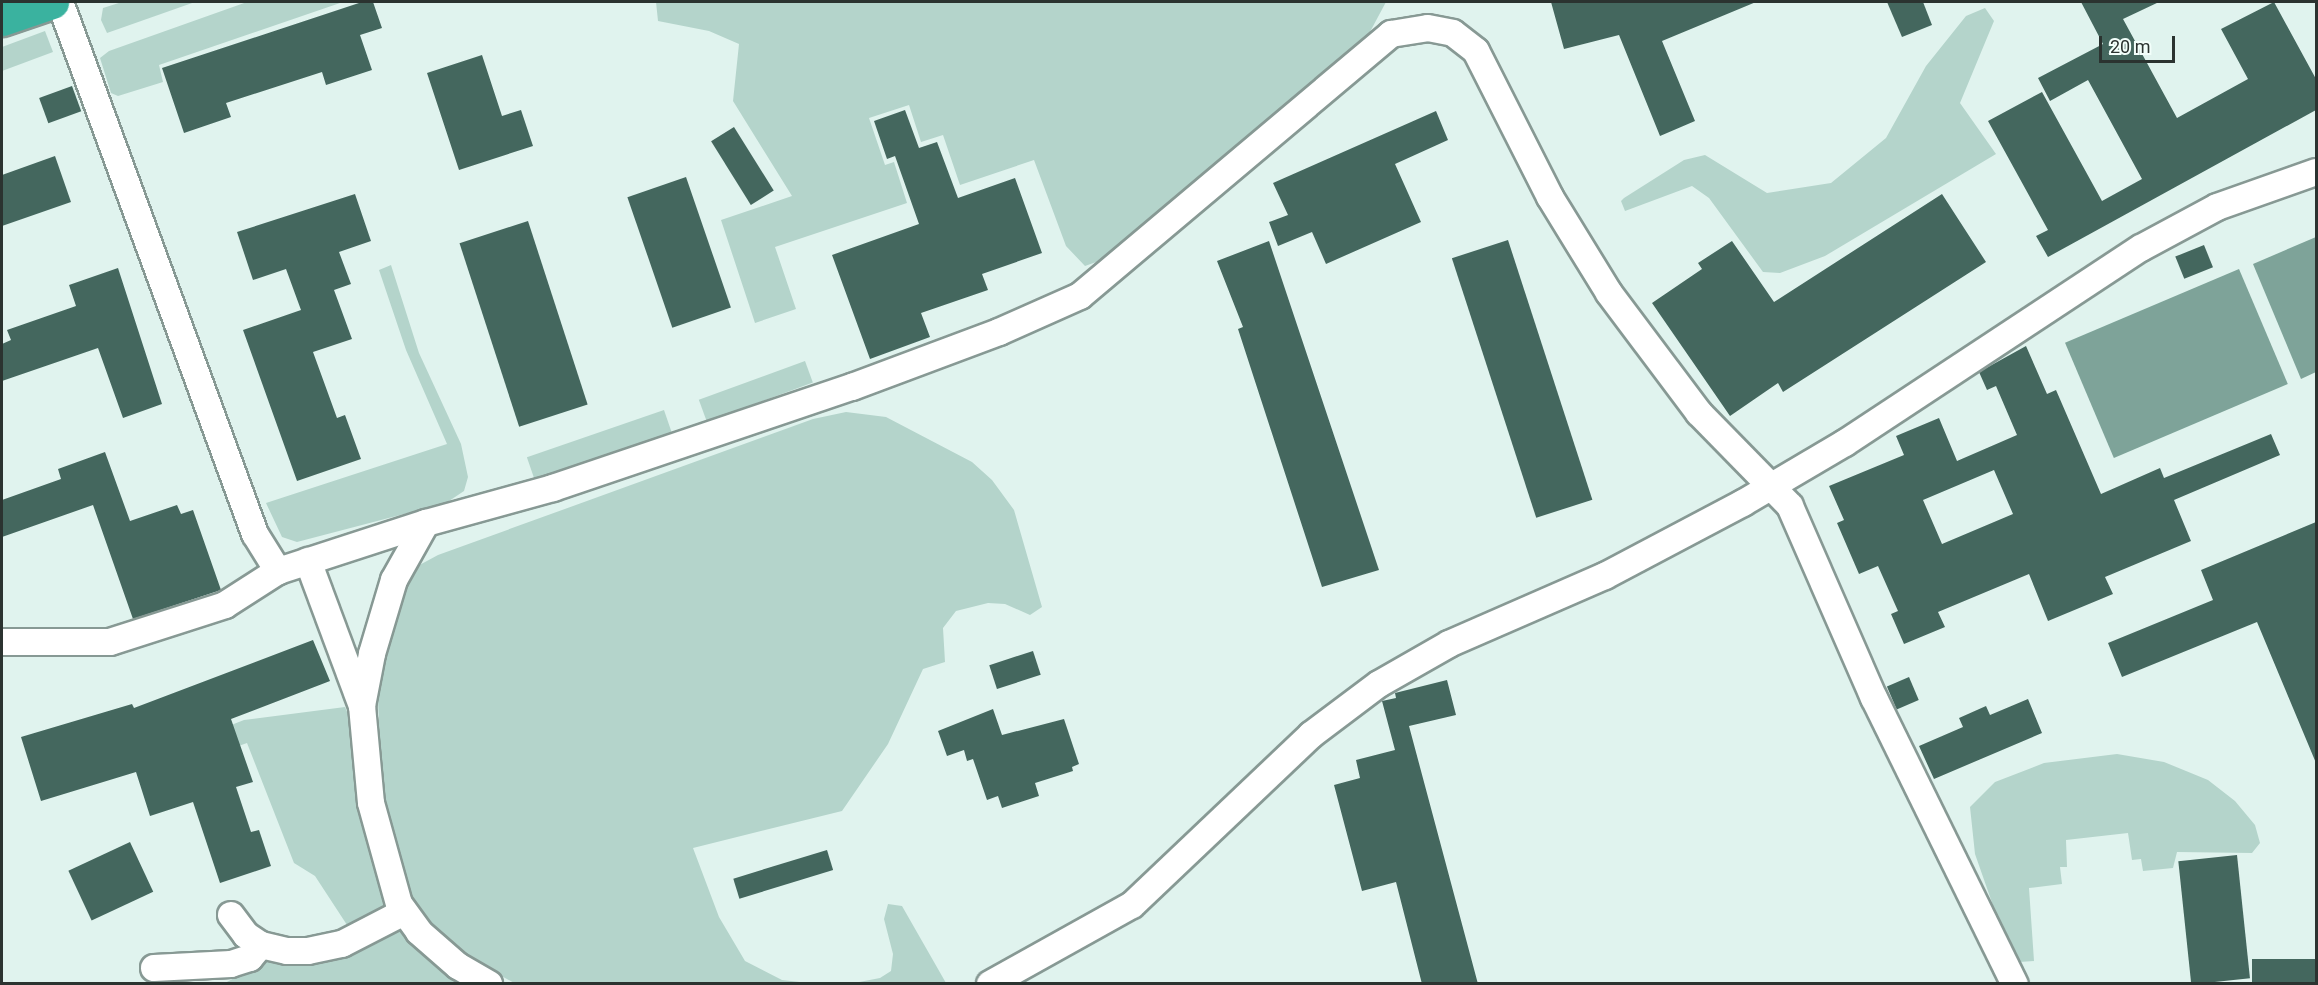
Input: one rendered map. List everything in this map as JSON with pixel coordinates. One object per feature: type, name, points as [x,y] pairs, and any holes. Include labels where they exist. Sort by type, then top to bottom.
[{"type":"highway","points":[[2,19],[52,2]]},
{"type":"street","points":[[60,2],[255,534],[278,571]]},
{"type":"street","points":[[2,642],[110,642],[225,605],[278,571],[426,523],[553,488],[852,387],[999,332],[1080,296],[1391,34],[1428,28],[1453,33],[1476,51],[1550,197],[1609,293],[1699,413],[1773,485],[1790,506],[1874,698],[2015,984]]},
{"type":"street","points":[[990,984],[1132,905],[1311,735],[1379,684],[1449,644],[1605,576],[1773,485],[1845,443],[2141,248],[2217,207],[2316,172]]},
{"type":"street","points":[[362,706],[394,580],[426,523]]},
{"type":"street","points":[[308,561],[362,706],[371,803],[386,863],[404,912],[419,932],[458,966],[489,984]]},
{"type":"street","points":[[231,915],[246,935],[261,945],[287,951],[308,951],[342,944],[404,912]]},
{"type":"street","points":[[154,968],[231,964],[250,958],[261,945]]},
{"type":"shaded area","points":[[122,2],[195,2],[107,33],[101,20],[103,8]]},
{"type":"shaded area","points":[[247,2],[343,2],[159,65],[163,82],[118,96],[111,93],[100,58],[109,51]]},
{"type":"shaded area","points":[[656,2],[1386,2],[1364,43],[1099,261],[1085,266],[1066,246],[1034,160],[960,185],[943,135],[921,142],[909,105],[869,118],[885,165],[894,162],[907,203],[775,247],[796,309],[755,323],[721,220],[792,196],[733,101],[739,44],[709,31],[658,21]]},
{"type":"shaded area","points":[[1985,8],[1994,21],[1960,103],[1996,154],[1825,256],[1780,273],[1763,272],[1709,198],[1692,186],[1625,211],[1621,201],[1624,198],[1684,160],[1705,155],[1767,193],[1831,183],[1886,138],[1926,66],[1966,16]]},
{"type":"shaded area","points":[[45,31],[53,52],[2,71],[2,47]]},
{"type":"shaded area","points":[[2316,237],[2316,372],[2301,379],[2253,264]]},
{"type":"shaded area","points":[[391,265],[419,353],[461,444],[468,477],[464,491],[446,503],[297,542],[282,537],[266,503],[447,444],[406,350],[379,270]]},
{"type":"shaded area","points":[[2239,269],[2288,384],[2114,458],[2065,343]]},
{"type":"shaded area","points":[[805,361],[813,383],[707,421],[699,400]]},
{"type":"shaded area","points":[[664,410],[672,433],[535,480],[527,457]]},
{"type":"shaded area","points":[[846,412],[886,417],[972,462],[992,480],[1014,510],[1042,607],[1030,615],[1005,604],[988,603],[956,611],[943,628],[945,662],[923,669],[888,744],[842,811],[693,848],[719,917],[745,961],[782,980],[809,983],[516,984],[466,956],[433,927],[413,900],[397,861],[382,800],[378,699],[384,654],[405,583],[414,568],[438,555],[813,419]]},
{"type":"shaded area","points":[[345,707],[351,721],[368,843],[384,902],[380,916],[349,928],[315,876],[294,863],[247,743],[176,768],[170,749],[244,720]]},
{"type":"shaded area","points":[[2117,754],[2164,762],[2208,780],[2235,801],[2255,825],[2260,843],[2252,853],[2177,852],[2173,868],[2143,871],[2141,859],[2132,860],[2128,833],[2066,840],[2067,867],[2060,867],[2062,884],[2029,888],[2034,961],[2019,962],[2010,954],[1975,854],[1970,807],[1995,782],[2044,763]]},
{"type":"shaded area","points":[[888,904],[902,906],[946,983],[854,983],[880,978],[891,971],[893,954],[884,919]]},
{"type":"shaded area","points":[[401,925],[448,976],[462,983],[223,984],[263,963]]},
{"type":"building","points":[[362,2],[373,2],[382,28],[360,35],[372,70],[326,85],[322,72],[226,103],[231,117],[184,133],[162,68]]},
{"type":"building","points":[[1551,2],[1756,2],[1662,41],[1695,121],[1660,136],[1619,35],[1564,49]]},
{"type":"building","points":[[1887,2],[1923,2],[1932,25],[1902,37]]},
{"type":"building","points":[[2081,2],[2159,2],[2123,19],[2177,118],[2248,79],[2221,29],[2274,2],[2316,79],[2316,110],[2048,257],[2036,236],[2048,230],[1988,121],[2042,92],[2102,201],[2142,179],[2088,80],[2050,101],[2038,78],[2103,44]]},
{"type":"building","points":[[482,55],[502,116],[521,110],[533,146],[459,170],[427,73]]},
{"type":"building","points":[[72,86],[81,111],[48,123],[39,98]]},
{"type":"building","points":[[905,110],[919,148],[937,142],[958,198],[1015,178],[1042,253],[982,274],[988,290],[921,313],[930,337],[870,359],[832,255],[919,224],[895,156],[887,159],[874,121]]},
{"type":"building","points":[[1436,111],[1448,140],[1395,164],[1421,222],[1326,264],[1312,232],[1278,246],[1269,222],[1288,215],[1273,183]]},
{"type":"building","points":[[734,127],[774,191],[751,205],[711,141]]},
{"type":"building","points":[[55,156],[71,202],[2,226],[2,175]]},
{"type":"building","points":[[686,177],[731,307],[672,328],[627,197]]},
{"type":"building","points":[[355,194],[371,241],[339,252],[351,284],[334,290],[352,339],[313,352],[337,418],[345,415],[361,459],[297,481],[243,330],[301,310],[286,269],[253,280],[237,232]]},
{"type":"building","points":[[1942,194],[1986,262],[1783,392],[1778,383],[1730,416],[1652,303],[1702,269],[1698,263],[1732,241],[1774,302]]},
{"type":"building","points":[[528,221],[588,405],[519,427],[460,243]]},
{"type":"building","points":[[1508,240],[1592,500],[1536,518],[1452,258]]},
{"type":"building","points":[[1269,241],[1379,570],[1322,587],[1238,329],[1243,327],[1217,261]]},
{"type":"building","points":[[2204,245],[2213,267],[2184,279],[2175,257]]},
{"type":"building","points":[[118,268],[162,404],[123,418],[98,348],[2,381],[2,344],[11,340],[7,330],[76,306],[69,285]]},
{"type":"building","points":[[2026,346],[2047,394],[2056,390],[2101,494],[2160,468],[2164,478],[2271,434],[2280,455],[2174,500],[2191,541],[2105,577],[2113,594],[2048,621],[2029,574],[1938,612],[1945,627],[1904,644],[1891,614],[1898,611],[1878,566],[1859,574],[1837,523],[1844,520],[1829,486],[1904,455],[1896,436],[1939,418],[1957,461],[2017,435],[1996,386],[1987,390],[1979,372]],"holes":[[[1994,470],[2013,514],[1942,544],[1923,500]]]},
{"type":"building","points":[[105,452],[130,521],[177,505],[181,514],[193,510],[221,590],[133,619],[93,505],[2,537],[2,500],[61,479],[58,469]]},
{"type":"building","points":[[2316,522],[2316,763],[2257,622],[2122,677],[2108,643],[2213,600],[2201,570]]},
{"type":"building","points":[[313,640],[330,681],[231,719],[253,782],[236,787],[251,832],[259,830],[271,866],[220,883],[193,802],[150,816],[136,772],[41,801],[21,737],[132,704],[134,708]]},
{"type":"building","points":[[1033,651],[1041,675],[997,689],[989,665]]},
{"type":"building","points":[[1909,677],[1919,700],[1897,709],[1887,686]]},
{"type":"building","points":[[1447,680],[1456,715],[1409,726],[1478,984],[1422,984],[1396,882],[1362,891],[1334,785],[1360,778],[1356,760],[1395,750],[1382,701],[1396,698],[1395,693]]},
{"type":"building","points":[[2028,699],[2042,733],[1934,779],[1919,746],[1963,727],[1959,718],[1986,706],[1990,715]]},
{"type":"building","points":[[993,709],[1002,735],[1064,719],[1079,764],[1072,767],[1073,771],[1035,783],[1039,796],[1002,808],[998,796],[987,800],[973,759],[967,761],[964,750],[947,756],[938,731]]},
{"type":"building","points":[[130,842],[153,892],[92,921],[68,871]]},
{"type":"building","points":[[827,850],[833,870],[739,899],[733,879]]},
{"type":"building","points":[[2237,855],[2250,978],[2191,984],[2178,861]]},
{"type":"building","points":[[2252,959],[2316,959],[2316,984],[2252,984]]}]
